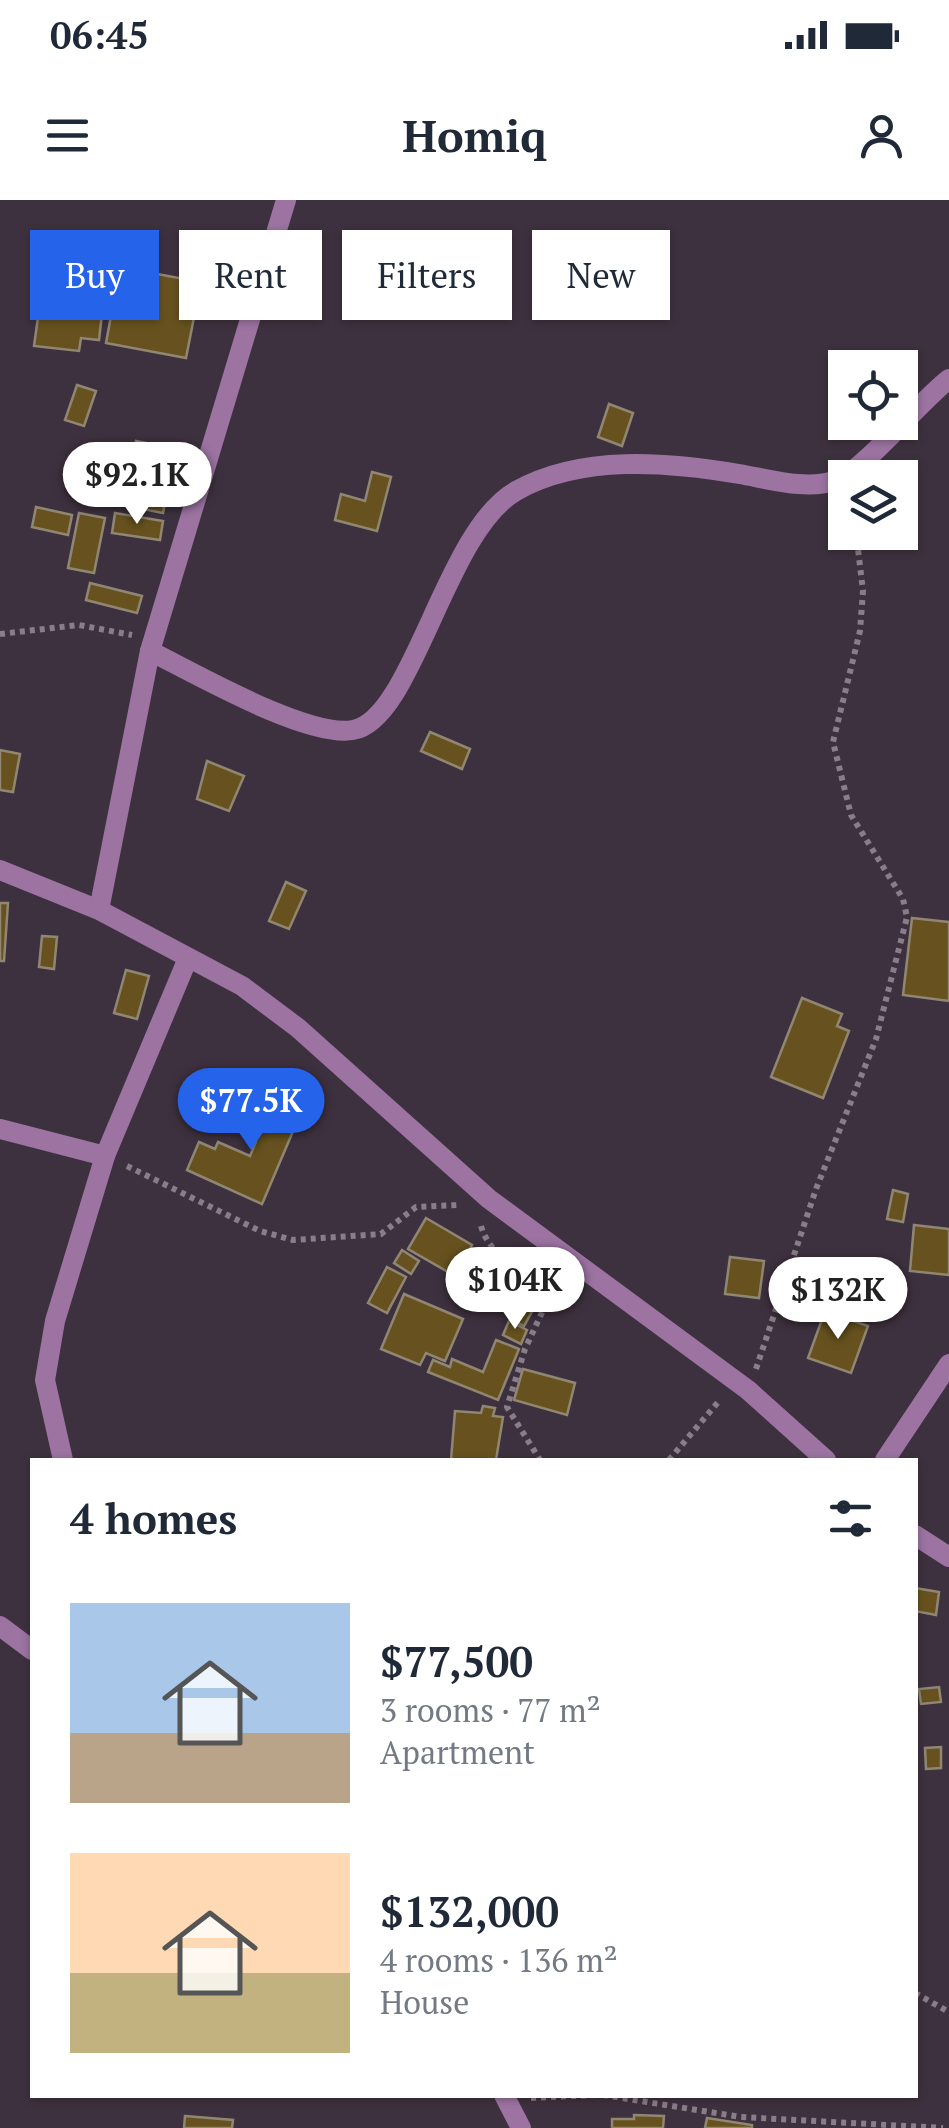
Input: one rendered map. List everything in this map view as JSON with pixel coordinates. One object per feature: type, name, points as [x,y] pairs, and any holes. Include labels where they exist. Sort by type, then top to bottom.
[{"type":"street","points":[[99,910],[152,646],[286,200]]},
{"type":"street","points":[[152,646],[255,702],[317,726],[351,731],[365,727],[380,716],[412,662],[472,533],[515,491],[592,468],[643,464],[687,465],[792,483],[840,480],[949,379]]},
{"type":"street","points":[[0,870],[99,910],[242,986],[298,1028],[482,1201],[742,1386],[824,1458]]},
{"type":"street","points":[[64,1458],[45,1380],[72,1252],[105,1156],[188,958]]},
{"type":"street","points":[[0,1129],[105,1156]]},
{"type":"street","points":[[886,1458],[949,1364]]},
{"type":"street","points":[[918,1537],[949,1557]]},
{"type":"street","points":[[0,1626],[30,1648]]},
{"type":"street","points":[[506,2098],[520,2128]]},
{"type":"path","points":[[671,1458],[742,1386],[876,1038],[908,918],[903,899],[844,797],[834,742],[860,631],[863,592],[858,550]]},
{"type":"path","points":[[0,634],[79,625],[152,646]]},
{"type":"path","points":[[105,1156],[190,1193],[260,1231],[293,1240],[381,1234],[416,1207],[482,1201],[484,1237],[508,1264],[552,1293],[525,1349],[507,1406],[539,1458]]},
{"type":"path","points":[[918,1994],[949,2012]]},
{"type":"path","points":[[622,2098],[741,2117],[943,2128]]},
{"type":"building","points":[[159,274],[179,278],[179,320],[193,320],[186,358],[106,343],[110,320],[159,320]]},
{"type":"building","points":[[38,320],[101,320],[99,340],[81,338],[79,351],[34,346]]},
{"type":"building","points":[[77,385],[96,391],[84,426],[65,420]]},
{"type":"building","points":[[609,404],[633,413],[622,446],[598,437]]},
{"type":"building","points":[[136,441],[176,449],[163,513],[123,505]]},
{"type":"building","points":[[372,472],[391,477],[377,531],[335,520],[341,494],[365,501]]},
{"type":"building","points":[[36,507],[72,515],[68,535],[32,527]]},
{"type":"building","points":[[79,513],[105,518],[94,573],[68,568]]},
{"type":"building","points":[[115,513],[163,521],[160,540],[112,533]]},
{"type":"building","points":[[90,583],[142,596],[137,613],[86,600]]},
{"type":"building","points":[[430,732],[470,749],[462,769],[421,751]]},
{"type":"building","points":[[0,750],[20,754],[13,792],[0,790]]},
{"type":"building","points":[[207,761],[244,776],[229,811],[197,799]]},
{"type":"building","points":[[286,882],[306,891],[289,929],[269,921]]},
{"type":"building","points":[[0,903],[8,903],[4,961],[0,961]]},
{"type":"building","points":[[912,918],[949,922],[949,1001],[903,995]]},
{"type":"building","points":[[42,936],[57,937],[54,969],[39,967]]},
{"type":"building","points":[[126,970],[149,976],[137,1019],[114,1013]]},
{"type":"building","points":[[802,998],[842,1014],[837,1026],[849,1031],[823,1098],[771,1077]]},
{"type":"building","points":[[269,1093],[303,1108],[262,1204],[187,1170],[199,1142],[215,1149],[218,1142],[250,1156],[256,1142],[249,1139]]},
{"type":"building","points":[[893,1190],[908,1194],[903,1222],[887,1219]]},
{"type":"building","points":[[426,1218],[472,1245],[455,1276],[408,1249]]},
{"type":"building","points":[[914,1225],[949,1229],[949,1275],[910,1271]]},
{"type":"building","points":[[402,1250],[419,1261],[411,1274],[394,1263]]},
{"type":"building","points":[[730,1257],[764,1261],[759,1298],[725,1294]]},
{"type":"building","points":[[479,1263],[526,1289],[515,1310],[467,1283]]},
{"type":"building","points":[[387,1267],[406,1277],[387,1313],[368,1303]]},
{"type":"building","points":[[404,1294],[463,1319],[445,1361],[426,1353],[420,1365],[381,1349]]},
{"type":"building","points":[[521,1301],[534,1308],[524,1326],[511,1319]]},
{"type":"building","points":[[825,1311],[868,1326],[851,1373],[808,1358]]},
{"type":"building","points":[[509,1321],[527,1330],[521,1344],[503,1335]]},
{"type":"building","points":[[496,1340],[519,1349],[498,1400],[428,1372],[433,1360],[450,1367],[452,1359],[483,1372]]},
{"type":"building","points":[[523,1369],[575,1383],[567,1415],[514,1400]]},
{"type":"building","points":[[483,1406],[495,1408],[493,1416],[503,1417],[496,1458],[451,1458],[455,1411],[481,1413]]},
{"type":"building","points":[[918,1588],[939,1592],[936,1615],[918,1612]]},
{"type":"building","points":[[939,1687],[941,1702],[921,1704],[919,1689]]},
{"type":"building","points":[[941,1747],[941,1768],[926,1769],[925,1748]]},
{"type":"building","points":[[634,2115],[664,2116],[663,2128],[612,2128],[612,2119],[634,2119]]},
{"type":"building","points":[[185,2116],[233,2120],[232,2128],[184,2128]]},
{"type":"building","points":[[707,2118],[752,2125],[752,2128],[705,2128]]}]
